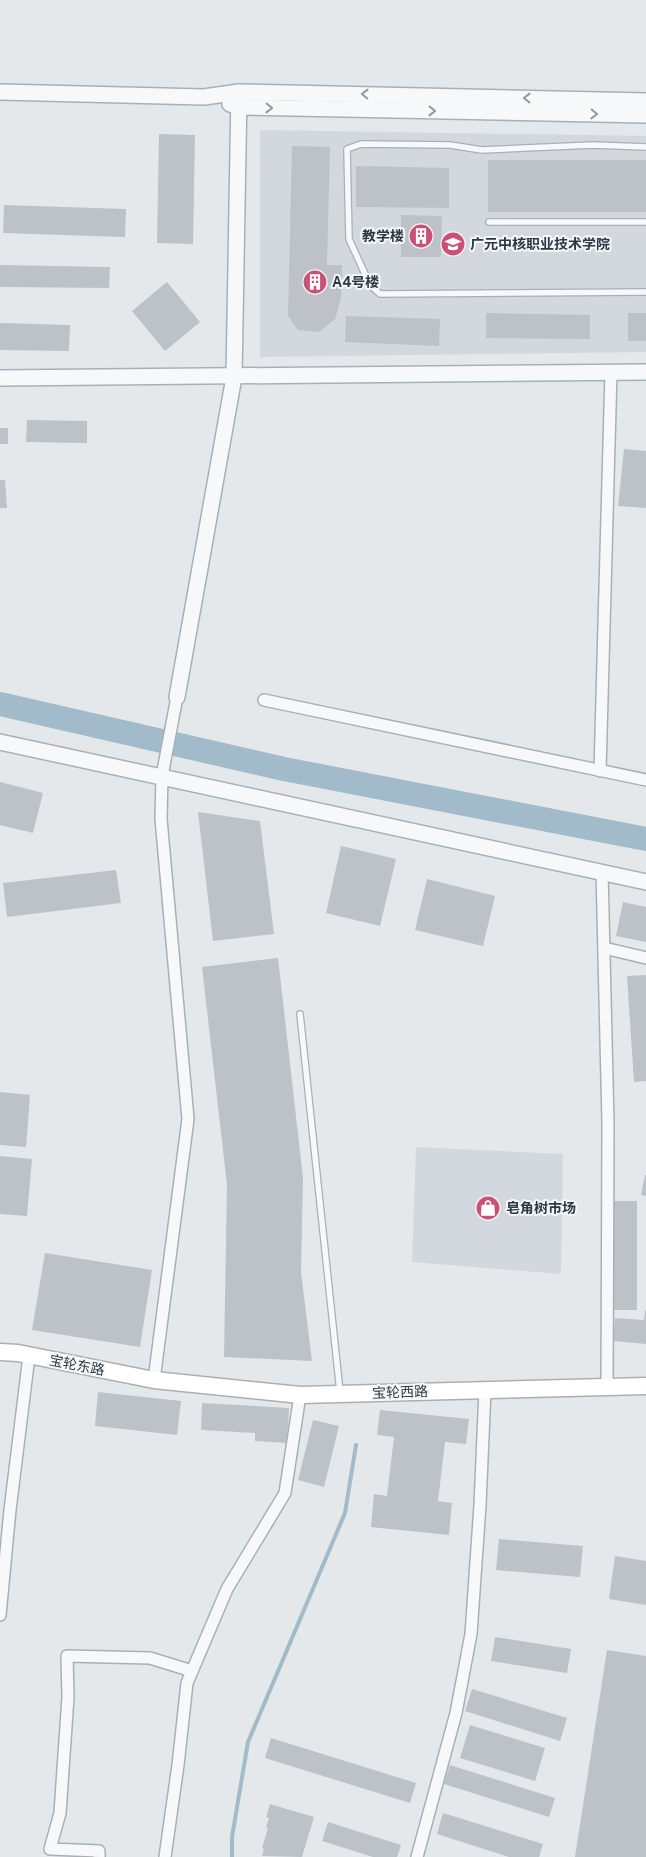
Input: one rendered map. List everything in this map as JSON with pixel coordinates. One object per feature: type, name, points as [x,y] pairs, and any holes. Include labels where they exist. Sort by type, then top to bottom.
[{"type":"main road","name":"宝轮东路","points":[[0,1352],[154,1380]]},
{"type":"main road","name":"宝轮西路","points":[[154,1380],[300,1395],[646,1386]]},
{"type":"street","points":[[0,92],[204,97],[239,92],[646,101]]},
{"type":"street","points":[[154,1380],[188,1119],[162,819],[162,776],[234,377],[239,92]]},
{"type":"street","points":[[204,97],[239,107],[646,115]]},
{"type":"street","points":[[600,771],[612,372]]},
{"type":"street","points":[[0,378],[646,372]]},
{"type":"street","points":[[264,700],[646,780]]},
{"type":"street","points":[[0,742],[646,882]]},
{"type":"street","points":[[602,871],[608,1123],[607,1387]]},
{"type":"street","points":[[604,948],[646,958]]},
{"type":"street","points":[[0,1615],[10,1510],[29,1356]]},
{"type":"street","points":[[417,1857],[456,1713],[471,1634],[480,1505],[485,1390]]},
{"type":"street","points":[[165,1857],[178,1765],[186,1683],[227,1589],[285,1493],[300,1395]]},
{"type":"street","points":[[99,1857],[99,1851],[50,1849],[60,1813],[68,1697],[67,1656],[150,1658],[192,1671]]},
{"type":"lane","points":[[646,147],[593,145],[482,150],[450,145],[361,144],[348,149],[349,239],[370,285],[380,294],[646,292]]},
{"type":"lane","points":[[489,222],[646,222]]},
{"type":"lane","points":[[300,1014],[340,1394]]},
{"type":"shaded area","name":"广元中核职业技术学院","points":[[260,130],[646,136],[646,352],[260,357]]},
{"type":"shaded area","name":"皂角树市场","points":[[416,1147],[563,1154],[561,1274],[412,1262]]},
{"type":"building","points":[[159,134],[195,135],[193,244],[157,243]]},
{"type":"building","points":[[292,146],[330,147],[327,265],[342,265],[341,298],[335,319],[319,332],[298,330],[288,316]]},
{"type":"building","points":[[488,160],[646,160],[646,212],[488,212]]},
{"type":"building","points":[[356,166],[449,168],[449,208],[356,207]]},
{"type":"building","points":[[4,205],[126,209],[125,237],[3,233]]},
{"type":"building","name":"教学楼","points":[[401,215],[442,216],[441,257],[401,257]]},
{"type":"building","points":[[0,265],[110,267],[109,288],[0,287]]},
{"type":"building","points":[[167,282],[200,322],[165,351],[132,311]]},
{"type":"building","points":[[486,313],[590,315],[590,339],[486,338]]},
{"type":"building","points":[[628,313],[646,313],[646,341],[628,341]]},
{"type":"building","points":[[346,316],[440,319],[439,346],[345,342]]},
{"type":"building","points":[[0,323],[70,325],[69,351],[0,350]]},
{"type":"building","points":[[27,420],[87,421],[87,443],[26,442]]},
{"type":"building","points":[[0,428],[8,428],[8,444],[0,444]]},
{"type":"building","points":[[624,449],[646,451],[646,508],[618,506]]},
{"type":"building","points":[[0,480],[5,480],[7,508],[0,508]]},
{"type":"building","points":[[0,782],[43,793],[33,833],[0,825]]},
{"type":"building","points":[[198,812],[260,821],[274,934],[213,941]]},
{"type":"building","points":[[341,846],[396,859],[380,926],[326,913]]},
{"type":"building","points":[[116,870],[121,903],[7,917],[3,883]]},
{"type":"building","points":[[427,879],[495,896],[483,946],[415,930]]},
{"type":"building","points":[[623,902],[646,907],[646,942],[616,936]]},
{"type":"building","points":[[278,958],[303,1178],[301,1272],[312,1361],[224,1357],[227,1185],[202,967]]},
{"type":"building","points":[[646,975],[646,1081],[634,1082],[627,976]]},
{"type":"building","points":[[0,1092],[30,1095],[26,1147],[0,1145]]},
{"type":"building","points":[[0,1156],[32,1159],[27,1216],[0,1214]]},
{"type":"building","points":[[646,1175],[646,1196],[641,1195]]},
{"type":"building","points":[[611,1201],[637,1201],[637,1310],[610,1310]]},
{"type":"building","points":[[45,1253],[152,1270],[140,1347],[32,1330]]},
{"type":"building","points":[[645,1310],[646,1344],[613,1341],[615,1318],[644,1320]]},
{"type":"building","points":[[98,1392],[181,1401],[177,1435],[95,1426]]},
{"type":"building","points":[[202,1403],[289,1408],[287,1443],[255,1441],[255,1433],[201,1430]]},
{"type":"building","points":[[380,1410],[469,1419],[466,1444],[445,1442],[438,1501],[452,1503],[449,1535],[371,1527],[374,1494],[387,1496],[394,1437],[377,1435]]},
{"type":"building","points":[[313,1420],[339,1426],[324,1487],[298,1480]]},
{"type":"building","points":[[499,1539],[583,1546],[580,1577],[496,1570]]},
{"type":"building","points":[[615,1556],[646,1561],[646,1605],[609,1599]]},
{"type":"building","points":[[495,1637],[571,1649],[567,1673],[491,1661]]},
{"type":"building","points":[[607,1650],[646,1656],[646,1857],[575,1857]]},
{"type":"building","points":[[472,1689],[567,1718],[560,1741],[465,1711]]},
{"type":"building","points":[[470,1725],[545,1748],[535,1781],[460,1758]]},
{"type":"building","points":[[271,1738],[416,1783],[410,1803],[265,1758]]},
{"type":"building","points":[[450,1765],[555,1798],[549,1817],[444,1784]]},
{"type":"building","points":[[270,1804],[314,1817],[302,1857],[262,1856],[264,1849],[262,1848],[268,1828],[266,1827],[269,1818],[266,1817]]},
{"type":"building","points":[[443,1813],[543,1844],[539,1857],[509,1857],[437,1834]]},
{"type":"building","points":[[328,1822],[401,1845],[397,1857],[373,1857],[322,1841]]},
{"type":"waterway","points":[[0,704],[284,769],[646,839]]},
{"type":"waterway","points":[[232,1857],[232,1837],[248,1742],[345,1513],[356,1445]]},
{"type":"place","name":"教学楼","points":[[421,236]]},
{"type":"place","name":"广元中核职业技术学院","points":[[453,244]]},
{"type":"place","name":"A4号楼","points":[[315,282]]},
{"type":"place","name":"皂角树市场","points":[[488,1208]]}]
